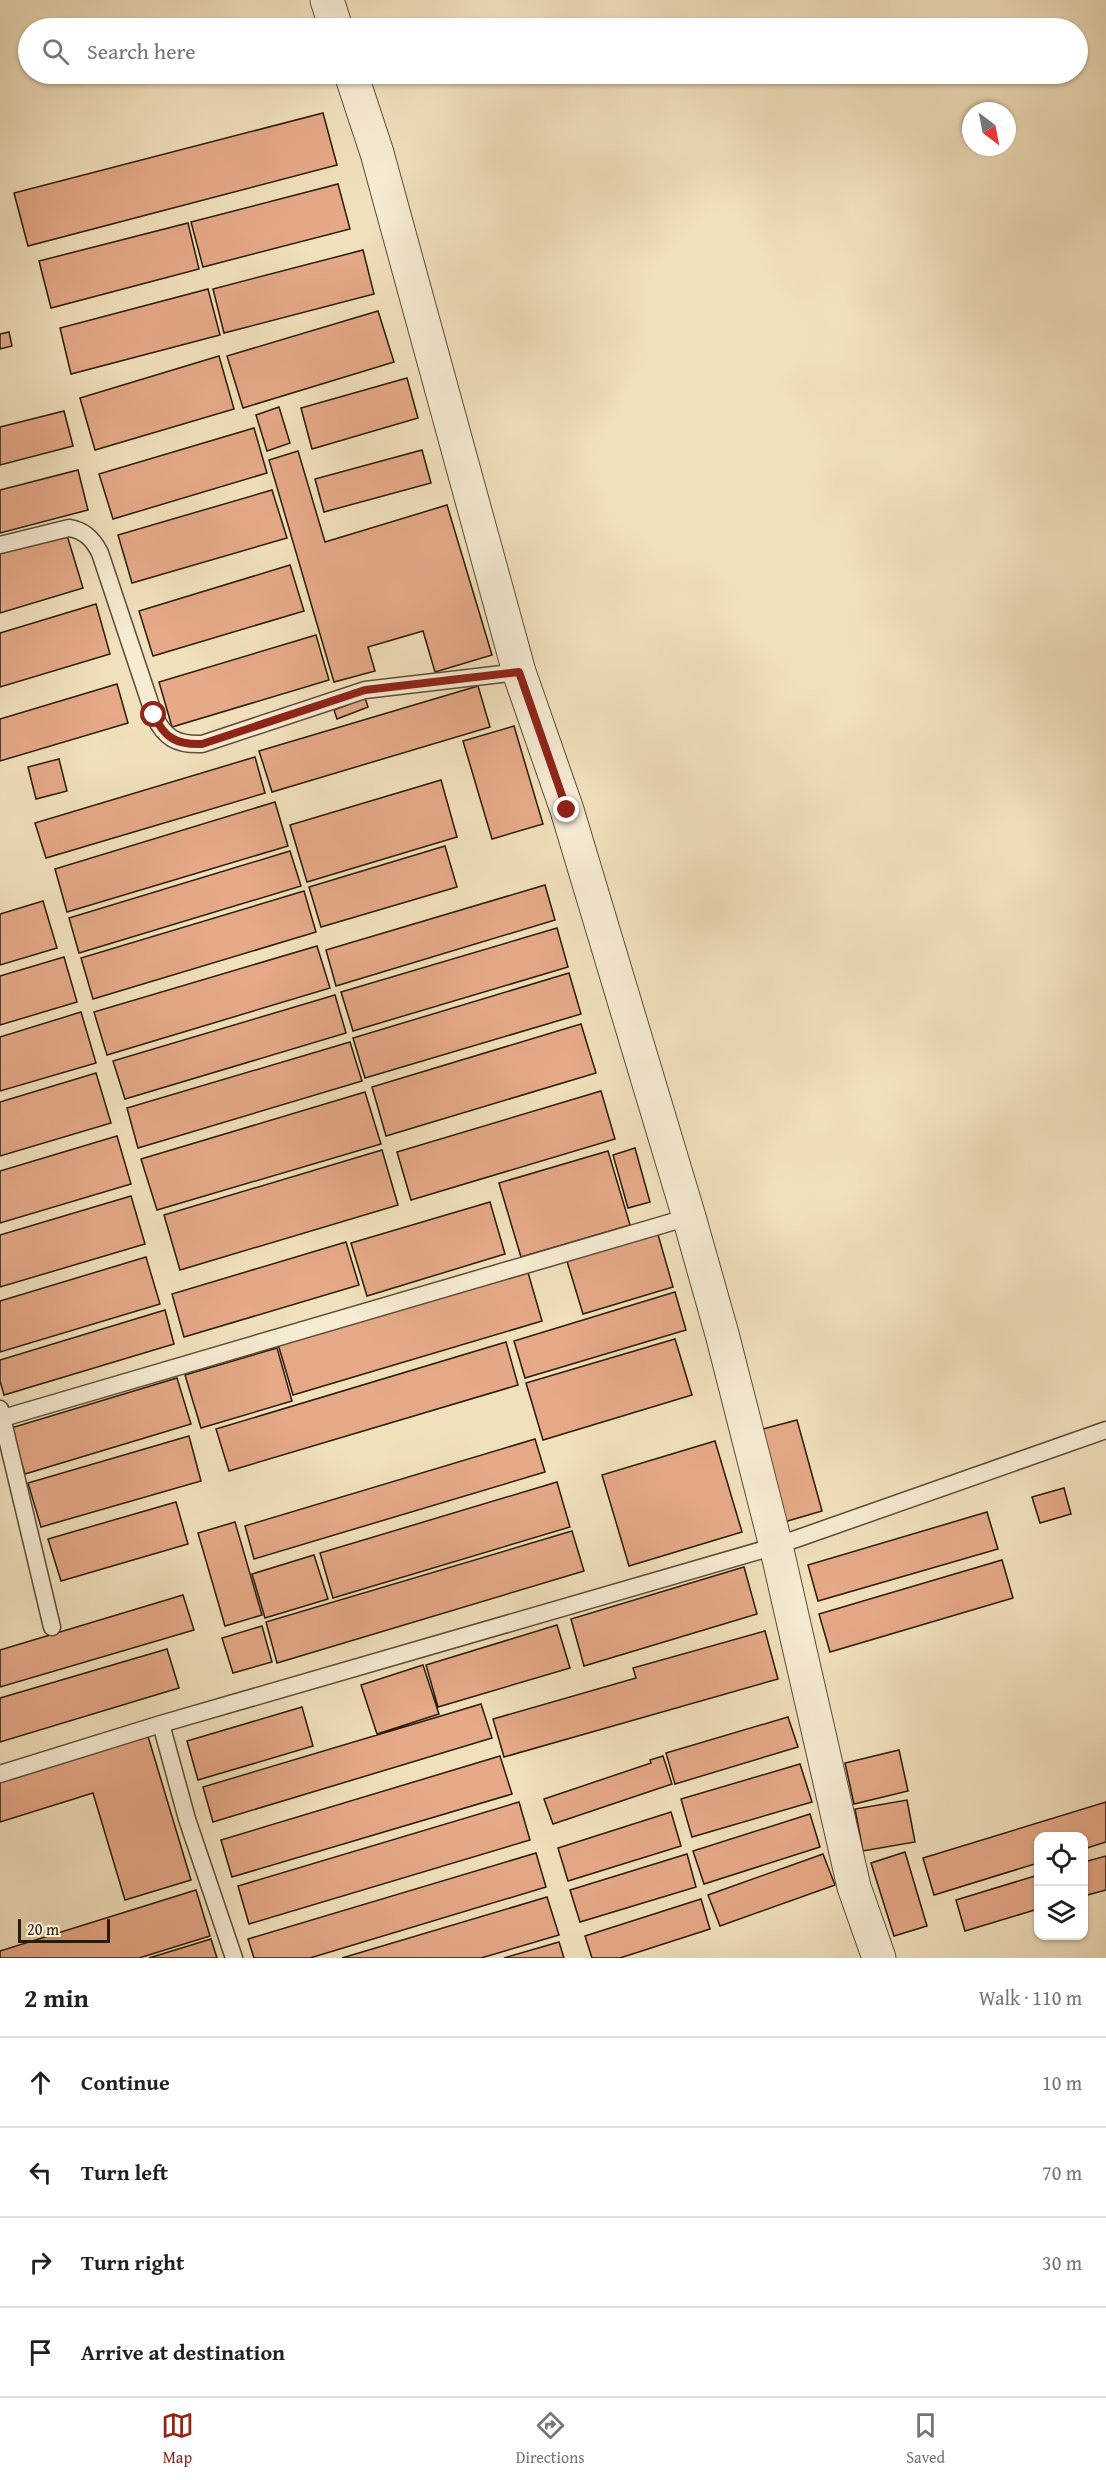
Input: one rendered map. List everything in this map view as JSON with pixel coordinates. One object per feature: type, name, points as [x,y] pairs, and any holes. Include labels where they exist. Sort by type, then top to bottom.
[{"type":"street","points":[[327,0],[333,18]]},
{"type":"street","points":[[354,84],[377,153],[519,672],[567,810],[689,1217],[776,1546],[854,1887],[879,1958]]},
{"type":"lane","points":[[0,546],[69,528],[78,529],[90,537],[100,553],[159,727],[176,742],[202,744],[365,690],[519,672]]},
{"type":"lane","points":[[52,1627],[1,1414],[689,1217]]},
{"type":"lane","points":[[0,1774],[161,1724],[776,1546],[1106,1430]]},
{"type":"lane","points":[[161,1724],[187,1819],[234,1958]]},
{"type":"building","points":[[323,113],[337,165],[28,246],[14,193]]},
{"type":"building","points":[[338,184],[350,229],[203,267],[191,222]]},
{"type":"building","points":[[188,223],[199,269],[51,308],[39,261]]},
{"type":"building","points":[[363,250],[374,294],[224,333],[213,289]]},
{"type":"building","points":[[208,289],[220,335],[71,374],[60,328]]},
{"type":"building","points":[[378,311],[394,362],[243,408],[227,356]]},
{"type":"building","points":[[9,332],[12,346],[0,349],[0,334]]},
{"type":"building","points":[[219,356],[234,409],[95,450],[80,398]]},
{"type":"building","points":[[407,378],[418,418],[312,449],[301,408]]},
{"type":"building","points":[[279,407],[290,443],[267,451],[256,415]]},
{"type":"building","points":[[64,411],[73,446],[0,465],[0,427]]},
{"type":"building","points":[[254,428],[267,473],[113,519],[99,474]]},
{"type":"building","points":[[422,450],[431,483],[324,512],[315,479]]},
{"type":"building","points":[[298,451],[325,542],[447,505],[492,655],[435,672],[423,631],[368,647],[375,671],[334,682],[269,460]]},
{"type":"building","points":[[78,470],[88,510],[0,533],[0,490]]},
{"type":"building","points":[[272,490],[287,538],[132,583],[118,535]]},
{"type":"building","points":[[66,532],[83,588],[0,613],[0,552]]},
{"type":"building","points":[[290,565],[304,611],[153,656],[139,611]]},
{"type":"building","points":[[96,604],[110,654],[0,687],[0,633]]},
{"type":"building","points":[[316,635],[329,680],[172,727],[159,682]]},
{"type":"building","points":[[117,684],[128,723],[0,761],[0,719]]},
{"type":"building","points":[[478,686],[490,727],[272,792],[259,751]]},
{"type":"building","points":[[365,698],[368,707],[337,719],[334,710]]},
{"type":"building","points":[[514,726],[543,824],[492,839],[463,741]]},
{"type":"building","points":[[255,757],[265,793],[46,858],[35,823]]},
{"type":"building","points":[[59,759],[67,791],[36,799],[28,767]]},
{"type":"building","points":[[441,780],[457,837],[307,882],[290,825]]},
{"type":"building","points":[[275,802],[288,846],[67,912],[55,869]]},
{"type":"building","points":[[445,846],[457,887],[321,927],[309,887]]},
{"type":"building","points":[[290,851],[301,886],[79,953],[69,918]]},
{"type":"building","points":[[545,885],[555,920],[336,986],[326,950]]},
{"type":"building","points":[[304,891],[316,932],[93,999],[81,958]]},
{"type":"building","points":[[43,901],[57,948],[0,965],[0,914]]},
{"type":"building","points":[[557,928],[568,967],[353,1031],[341,992]]},
{"type":"building","points":[[317,946],[330,988],[107,1055],[94,1012]]},
{"type":"building","points":[[64,957],[77,1002],[0,1025],[0,976]]},
{"type":"building","points":[[569,973],[581,1014],[365,1078],[353,1038]]},
{"type":"building","points":[[335,995],[346,1033],[125,1099],[113,1061]]},
{"type":"building","points":[[81,1012],[96,1063],[0,1091],[0,1037]]},
{"type":"building","points":[[581,1024],[596,1073],[386,1136],[372,1087]]},
{"type":"building","points":[[350,1042],[362,1081],[138,1148],[127,1108]]},
{"type":"building","points":[[96,1073],[111,1123],[0,1156],[0,1102]]},
{"type":"building","points":[[601,1091],[615,1139],[411,1200],[397,1152]]},
{"type":"building","points":[[365,1092],[381,1144],[157,1210],[141,1159]]},
{"type":"building","points":[[117,1136],[131,1184],[0,1223],[0,1171]]},
{"type":"building","points":[[635,1148],[650,1202],[628,1208],[613,1155]]},
{"type":"building","points":[[382,1150],[398,1205],[180,1270],[164,1215]]},
{"type":"building","points":[[608,1151],[630,1225],[521,1257],[499,1183]]},
{"type":"building","points":[[131,1196],[145,1244],[0,1287],[0,1235]]},
{"type":"building","points":[[490,1202],[505,1254],[367,1296],[351,1243]]},
{"type":"building","points":[[657,1231],[673,1287],[583,1314],[566,1258]]},
{"type":"building","points":[[346,1242],[359,1285],[184,1337],[172,1294]]},
{"type":"building","points":[[146,1257],[160,1304],[0,1352],[0,1301]]},
{"type":"building","points":[[527,1269],[542,1321],[293,1395],[278,1344]]},
{"type":"building","points":[[675,1292],[686,1330],[525,1378],[514,1341]]},
{"type":"building","points":[[165,1310],[174,1344],[4,1395],[0,1381],[0,1360]]},
{"type":"building","points":[[675,1339],[692,1395],[543,1440],[526,1383]]},
{"type":"building","points":[[506,1342],[518,1385],[229,1471],[216,1429]]},
{"type":"building","points":[[277,1348],[292,1401],[201,1428],[185,1375]]},
{"type":"building","points":[[177,1378],[191,1424],[25,1474],[11,1428]]},
{"type":"building","points":[[797,1420],[822,1511],[784,1522],[759,1430]]},
{"type":"building","points":[[189,1436],[201,1481],[41,1527],[28,1483]]},
{"type":"building","points":[[535,1439],[545,1472],[254,1559],[245,1526]]},
{"type":"building","points":[[715,1441],[742,1532],[629,1566],[602,1475]]},
{"type":"building","points":[[557,1482],[570,1527],[333,1598],[320,1553]]},
{"type":"building","points":[[1064,1488],[1071,1514],[1040,1523],[1032,1497]]},
{"type":"building","points":[[176,1502],[188,1544],[61,1581],[48,1539]]},
{"type":"building","points":[[987,1512],[998,1549],[818,1601],[808,1565]]},
{"type":"building","points":[[235,1522],[262,1615],[225,1626],[198,1533]]},
{"type":"building","points":[[572,1531],[584,1571],[277,1663],[266,1622]]},
{"type":"building","points":[[314,1555],[328,1599],[265,1618],[252,1574]]},
{"type":"building","points":[[1002,1560],[1013,1598],[830,1652],[819,1614]]},
{"type":"building","points":[[744,1567],[757,1614],[584,1666],[571,1619]]},
{"type":"building","points":[[183,1595],[194,1630],[0,1687],[0,1650]]},
{"type":"building","points":[[557,1625],[570,1668],[438,1707],[426,1665]]},
{"type":"building","points":[[262,1626],[272,1662],[233,1673],[222,1638]]},
{"type":"building","points":[[765,1631],[778,1679],[504,1757],[493,1719],[636,1678],[633,1668]]},
{"type":"building","points":[[167,1649],[179,1688],[0,1742],[0,1698]]},
{"type":"building","points":[[423,1665],[439,1714],[377,1734],[361,1685]]},
{"type":"building","points":[[481,1704],[492,1738],[213,1822],[203,1787]]},
{"type":"building","points":[[302,1707],[313,1746],[198,1780],[187,1741]]},
{"type":"building","points":[[788,1717],[798,1747],[675,1784],[666,1753]]},
{"type":"building","points":[[147,1733],[191,1880],[125,1900],[93,1793],[0,1822],[0,1778]]},
{"type":"building","points":[[899,1750],[908,1791],[854,1804],[845,1763]]},
{"type":"building","points":[[500,1756],[512,1794],[232,1877],[221,1840]]},
{"type":"building","points":[[663,1756],[672,1784],[553,1824],[544,1799],[651,1763],[650,1760]]},
{"type":"building","points":[[800,1764],[812,1802],[692,1837],[681,1799]]},
{"type":"building","points":[[907,1800],[915,1842],[863,1851],[855,1809]]},
{"type":"building","points":[[519,1802],[530,1840],[249,1924],[238,1886]]},
{"type":"building","points":[[1106,1802],[1106,1842],[1088,1848],[1088,1832],[1034,1832],[1034,1864],[934,1895],[923,1858]]},
{"type":"building","points":[[671,1812],[681,1846],[568,1881],[558,1848]]},
{"type":"building","points":[[810,1814],[820,1847],[704,1884],[693,1851]]},
{"type":"building","points":[[905,1852],[927,1926],[894,1936],[871,1863]]},
{"type":"building","points":[[536,1853],[546,1887],[310,1958],[254,1958],[248,1939]]},
{"type":"building","points":[[687,1854],[696,1887],[580,1922],[570,1890]]},
{"type":"building","points":[[823,1854],[835,1885],[720,1926],[708,1895]]},
{"type":"building","points":[[1106,1856],[1106,1890],[1088,1895],[1088,1861]]},
{"type":"building","points":[[1034,1876],[1034,1910],[965,1931],[956,1900]]},
{"type":"building","points":[[196,1890],[210,1936],[139,1958],[0,1958],[0,1951]]},
{"type":"building","points":[[547,1897],[559,1935],[481,1958],[342,1958]]},
{"type":"building","points":[[701,1899],[710,1929],[620,1958],[592,1958],[585,1936]]},
{"type":"building","points":[[211,1939],[217,1958],[149,1958]]},
{"type":"building","points":[[559,1942],[564,1958],[504,1958]]},
{"type":"route","points":[[154,715],[159,727],[176,742],[188,745],[202,744],[365,690],[519,672],[567,810]]}]
